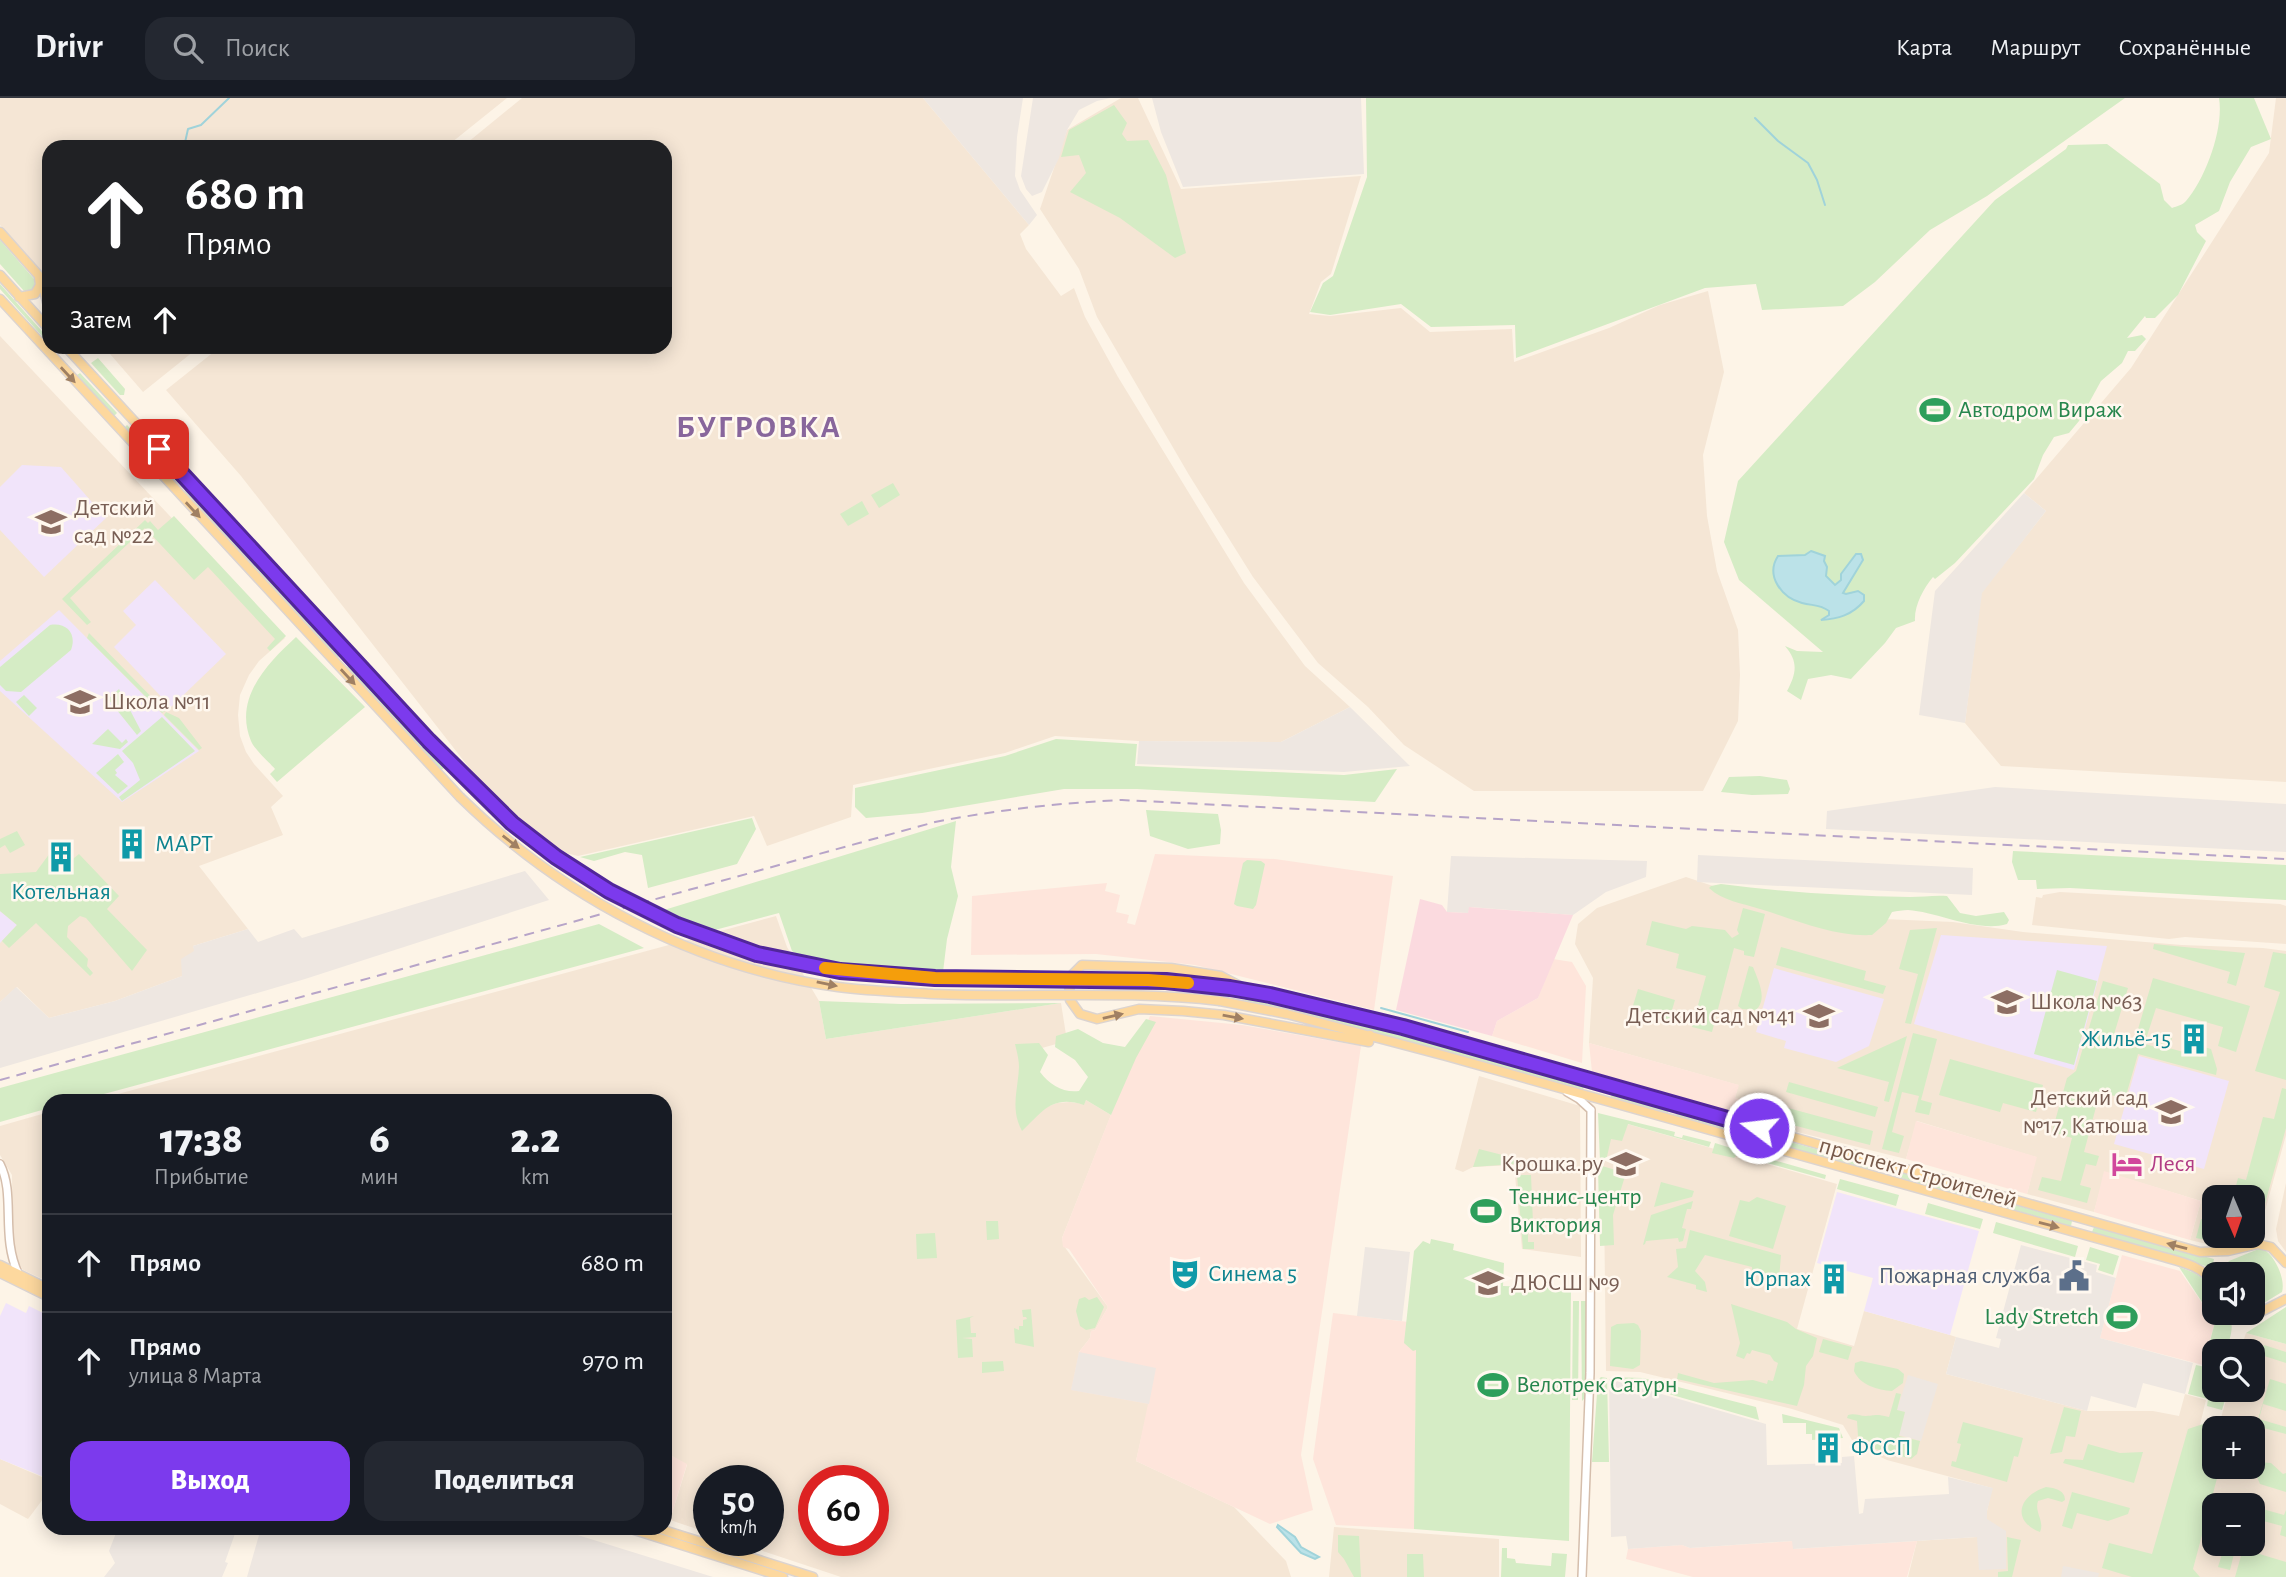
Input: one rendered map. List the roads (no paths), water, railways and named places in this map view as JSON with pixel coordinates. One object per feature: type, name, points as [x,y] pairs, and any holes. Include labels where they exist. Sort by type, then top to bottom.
[{"type":"main road","points":[[0,232],[42,281]]},
{"type":"main road","points":[[0,275],[42,322]]},
{"type":"main road","points":[[19,297],[35,294],[40,285],[38,275]]},
{"type":"main road","name":"проспект Строителей","points":[[2,303],[42,347]]},
{"type":"main road","name":"проспект Строителей","points":[[49,354],[460,797],[495,830],[546,870],[602,905],[669,939],[755,969],[837,986],[934,994],[1142,995],[1220,1001],[1287,1014],[1369,1039],[1552,1085],[2202,1270]]},
{"type":"main road","name":"проспект Строителей","points":[[72,354],[419,731],[512,823],[556,857],[609,891],[677,925],[757,954],[840,971],[935,978],[1148,980],[1251,991],[1390,1024],[2200,1252],[2228,1251],[2264,1244],[2286,1262]]},
{"type":"main road","points":[[113,424],[127,413]]},
{"type":"main road","points":[[449,785],[463,776]]},
{"type":"main road","points":[[1251,991],[1221,975],[1171,968],[1082,965],[1069,978],[1070,1000],[1080,1014],[1097,1019],[1139,1009],[1183,1011],[1224,1015],[1369,1039]]},
{"type":"main road","points":[[1580,1093],[1587,1088],[1587,1080]]},
{"type":"main road","points":[[1552,1085],[1579,1099],[1591,1110]]},
{"type":"main road","points":[[1582,1577],[1590,1373],[1591,1110],[1607,1101],[1604,1092],[1610,1087]]},
{"type":"main road","points":[[1868,1174],[1873,1168],[1873,1160]]},
{"type":"main road","points":[[0,1164],[7,1194],[8,1245],[19,1276]]},
{"type":"main road","points":[[1894,1181],[1893,1174],[1898,1168]]},
{"type":"main road","points":[[0,1265],[42,1286]]},
{"type":"main road","points":[[0,1273],[42,1294]]},
{"type":"main road","points":[[2265,1310],[2286,1300]]},
{"type":"main road","points":[[672,1533],[813,1577]]},
{"type":"main road","points":[[650,1535],[783,1577]]},
{"type":"water","points":[[1811,551],[1825,556],[1826,576],[1835,585],[1841,580],[1841,574],[1856,554],[1861,554],[1863,560],[1843,593],[1858,591],[1864,595],[1864,601],[1855,610],[1839,617],[1821,620],[1829,615],[1829,611],[1802,603],[1782,591],[1773,571],[1778,556],[1805,555]]},
{"type":"water","points":[[1278,1525],[1295,1537],[1301,1547],[1319,1557],[1315,1559],[1301,1553]]},
{"type":"waterway","points":[[186,140],[188,129],[201,125],[229,98]]},
{"type":"waterway","points":[[1755,118],[1778,141],[1808,163],[1825,205]]},
{"type":"waterway","points":[[1381,1008],[1468,1032]]},
{"type":"railway","points":[[0,1080],[935,822],[1051,805],[1122,800],[2286,859]]},
{"type":"place","name":"Автодром Вираж","points":[[1935,410]]},
{"type":"place","name":"Детский сад №22","points":[[51,522]]},
{"type":"place","name":"Школа №11","points":[[80,702]]},
{"type":"place","name":"МАРТ","points":[[132,844]]},
{"type":"place","name":"Котельная","points":[[61,857]]},
{"type":"place","name":"Школа №63","points":[[2007,1002]]},
{"type":"place","name":"Детский сад №141","points":[[1819,1016]]},
{"type":"place","name":"Жильё-15","points":[[2194,1039]]},
{"type":"place","name":"Детский сад №17, Катюша","points":[[2171,1112]]},
{"type":"place","name":"Крошка.ру","points":[[1626,1164]]},
{"type":"place","name":"Леся","points":[[2127,1164]]},
{"type":"place","name":"Теннис-центр Виктория","points":[[1486,1211]]},
{"type":"place","name":"Синема 5","points":[[1185,1274]]},
{"type":"place","name":"Пожарная служба","points":[[2074,1276]]},
{"type":"place","name":"Юрпах","points":[[1834,1279]]},
{"type":"place","name":"ДЮСШ №9","points":[[1488,1283]]},
{"type":"place","name":"Lady Stretch","points":[[2122,1317]]},
{"type":"place","name":"Велотрек Сатурн","points":[[1493,1385]]},
{"type":"place","name":"ФССП","points":[[1828,1448]]},
{"type":"district","name":"БУГРОВКА","points":[[759,427]]}]
